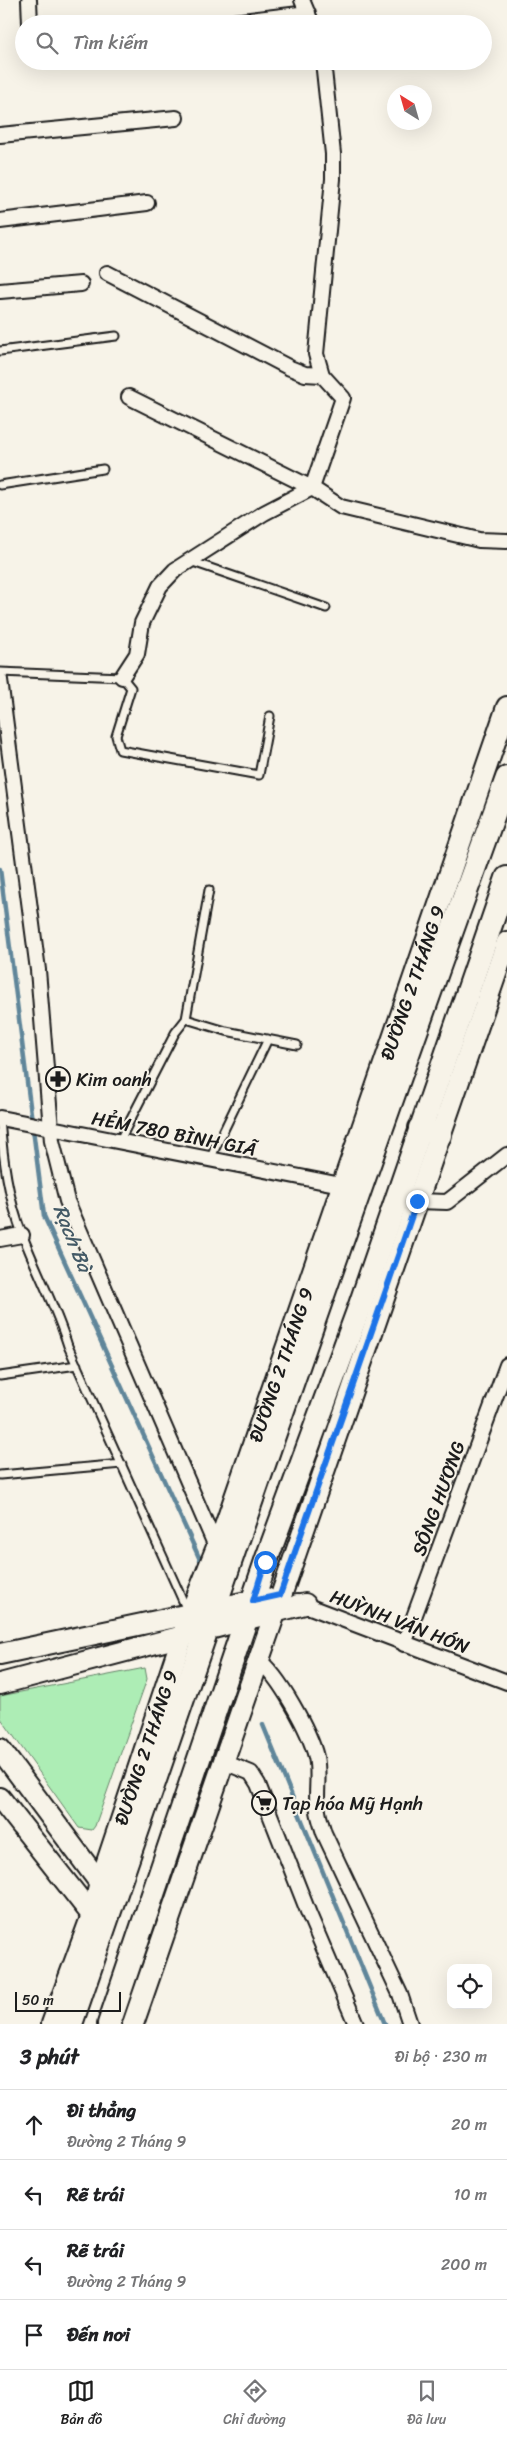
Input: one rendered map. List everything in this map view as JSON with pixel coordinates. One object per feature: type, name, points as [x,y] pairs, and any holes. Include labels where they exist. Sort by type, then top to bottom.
[{"type":"main road","name":"ĐƯỜNG 2 THÁNG 9","points":[[52,2024],[92,1916],[100,1883],[194,1634],[212,1610],[380,1106],[507,707]]},
{"type":"main road","name":"ĐƯỜNG 2 THÁNG 9","points":[[71,2024],[194,1634],[190,1614],[217,1549],[341,1185],[380,1106],[507,778]]},
{"type":"main road","points":[[134,2024],[417,1201],[430,1131],[507,878]]},
{"type":"main road","points":[[109,2024],[267,1558],[359,1308],[507,942]]},
{"type":"main road","points":[[0,1684],[194,1634],[250,1610],[277,1604],[305,1604]]},
{"type":"main road","points":[[0,1654],[212,1610],[250,1610]]},
{"type":"main road","points":[[0,1749],[100,1883]]},
{"type":"main road","points":[[0,1798],[92,1916]]},
{"type":"street","points":[[30,0],[30,15]]},
{"type":"street","points":[[302,0],[308,15]]},
{"type":"street","points":[[122,677],[138,654],[142,624],[160,586],[176,570],[264,514],[312,488],[343,398],[322,375],[316,354],[333,162],[324,70]]},
{"type":"street","points":[[0,135],[176,118]]},
{"type":"street","points":[[0,221],[146,204]]},
{"type":"street","points":[[108,273],[290,368],[305,374],[322,375]]},
{"type":"street","points":[[0,292],[81,284]]},
{"type":"street","points":[[129,397],[312,488],[341,507],[479,540],[507,542]]},
{"type":"street","points":[[0,680],[38,970],[52,1141],[67,1201],[217,1549]]},
{"type":"street","name":"HẺM 780 BÌNH GIÃ","points":[[0,1119],[341,1185]]},
{"type":"street","points":[[417,1201],[447,1202],[507,1155]]},
{"type":"street","points":[[0,1239],[22,1235]]},
{"type":"street","name":"SÔNG HƯƠNG","points":[[404,1644],[507,1365]]},
{"type":"street","name":"HUỲNH VĂN HỚN","points":[[305,1604],[404,1644],[507,1682]]},
{"type":"street","points":[[258,1660],[268,1667],[308,1734],[316,1758],[318,1810],[324,1833],[400,1994],[410,2024]]},
{"type":"street","points":[[224,1762],[251,1773],[258,1784],[309,1914],[356,2024]]},
{"type":"lane","points":[[0,352],[116,336]]},
{"type":"lane","points":[[0,485],[102,469]]},
{"type":"lane","points":[[189,561],[326,608]]},
{"type":"lane","points":[[0,672],[122,677],[131,688],[116,736],[120,750],[259,775],[270,716]]},
{"type":"lane","points":[[119,1142],[175,1033],[186,1019],[209,890]]},
{"type":"lane","points":[[186,1019],[226,1031],[297,1045]]},
{"type":"lane","points":[[210,1159],[268,1040]]},
{"type":"lane","points":[[0,1119],[6,1173],[22,1235],[57,1311],[68,1346],[190,1614]]},
{"type":"lane","points":[[0,1376],[78,1365]]},
{"type":"lane","points":[[0,1475],[122,1464]]},
{"type":"green space","points":[[145,1668],[147,1679],[95,1826],[92,1830],[79,1828],[0,1717],[0,1696]]},
{"type":"waterway","name":"Rạch Bà","points":[[0,869],[44,1216],[202,1564]]},
{"type":"waterway","points":[[263,1725],[385,2024]]},
{"type":"place","name":"Kim oanh","points":[[58,1079]]},
{"type":"place","name":"Tạp hóa Mỹ Hạnh","points":[[264,1803]]},
{"type":"route","points":[[265,1562],[253,1601],[280,1595],[417,1201]]}]
